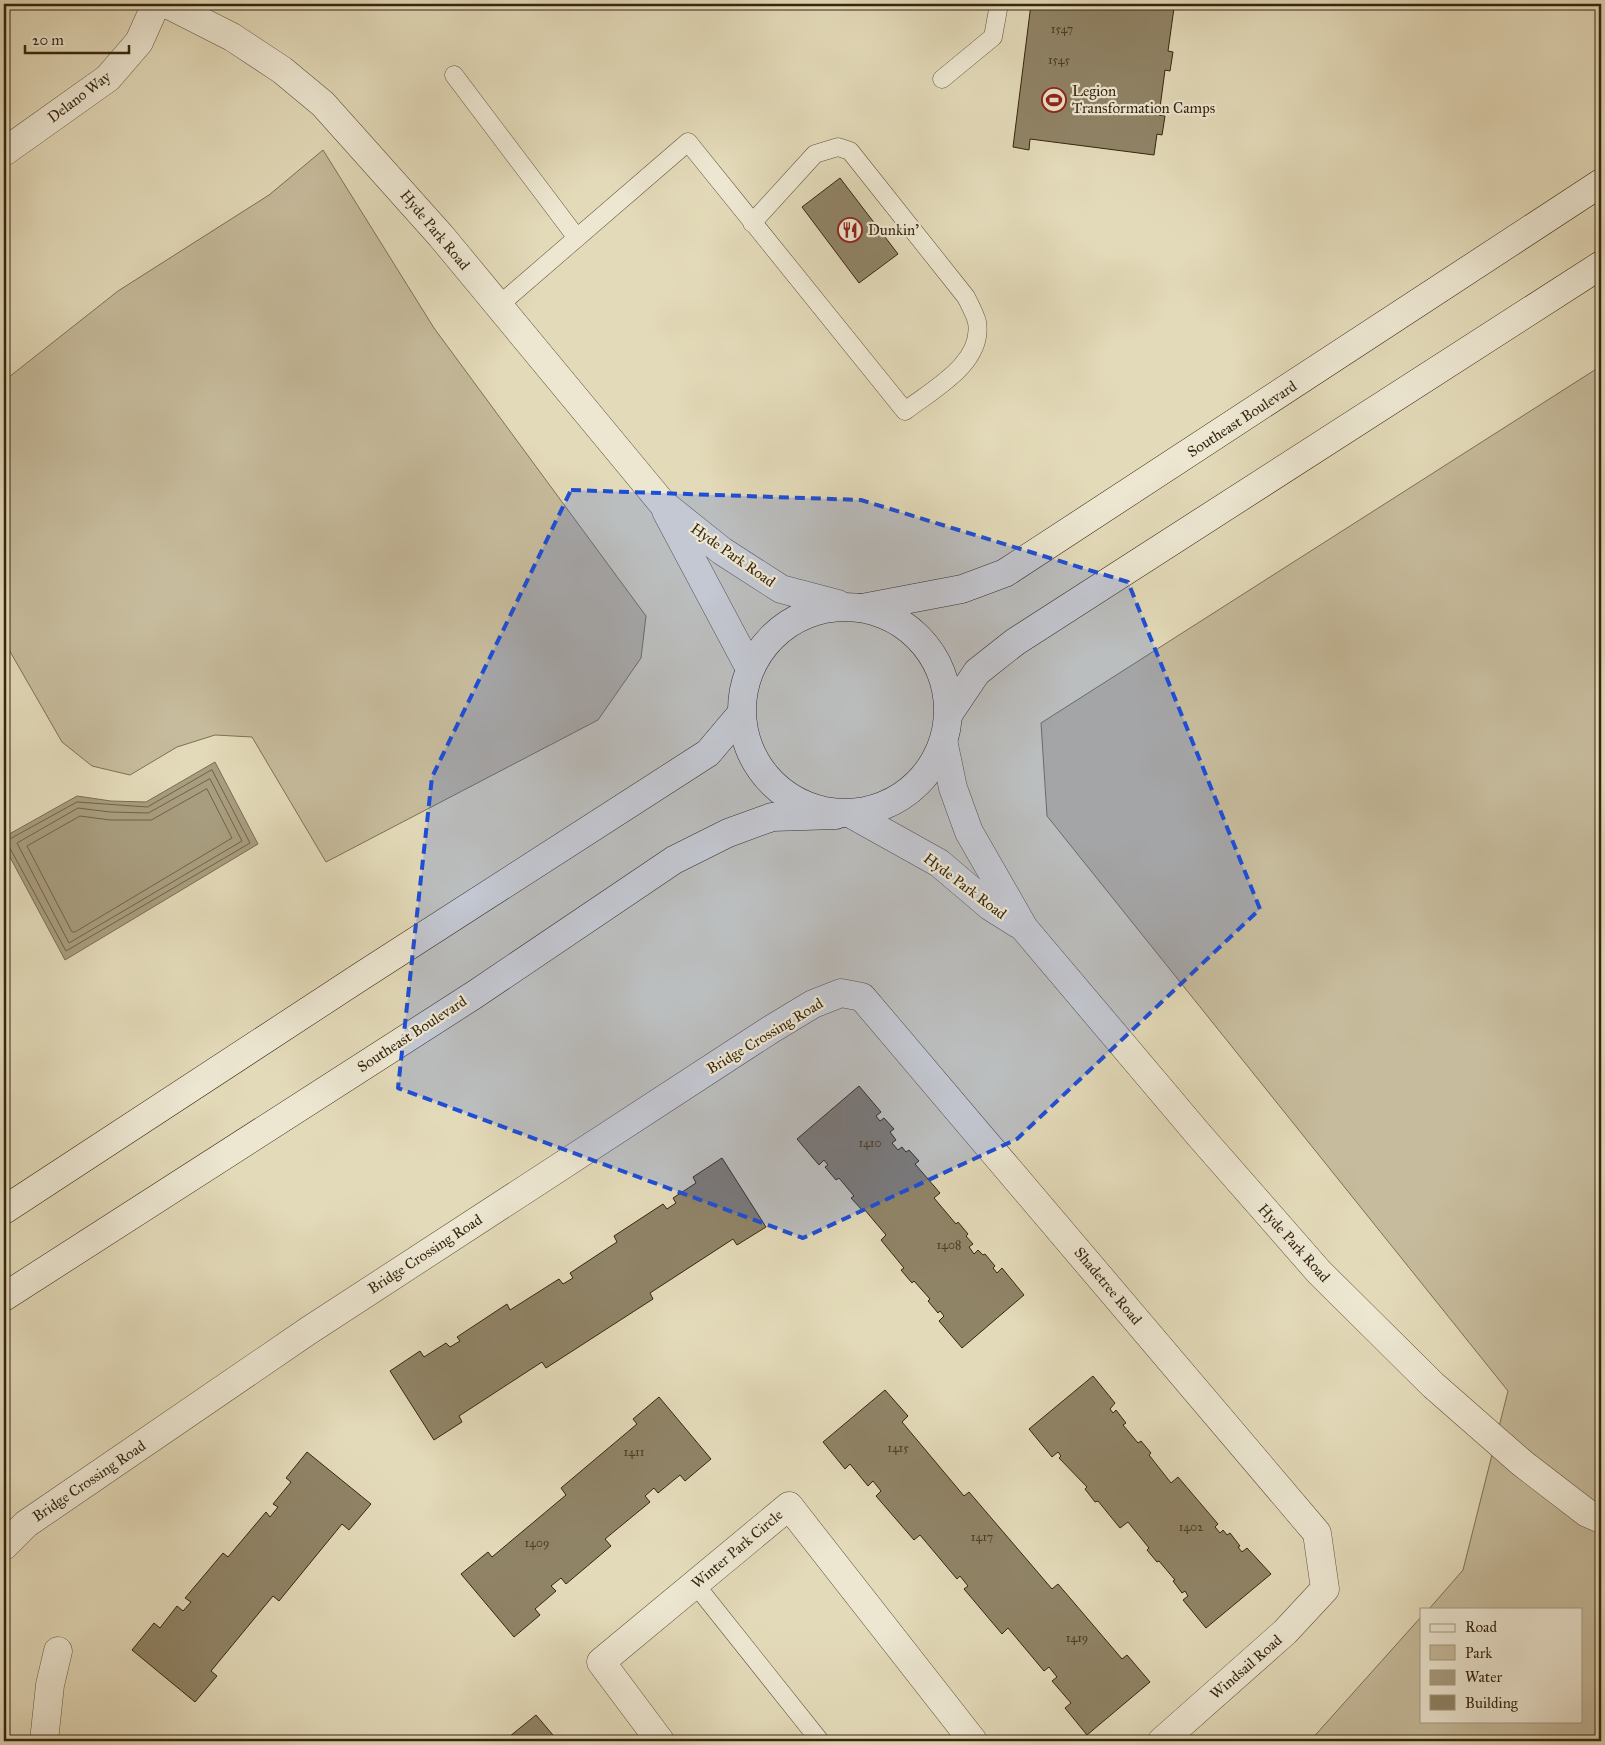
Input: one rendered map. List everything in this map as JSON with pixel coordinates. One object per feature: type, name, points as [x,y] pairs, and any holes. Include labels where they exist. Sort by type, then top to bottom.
[{"type":"street","name":"Delano Way","points":[[4,152],[108,78],[139,42],[156,4]]},
{"type":"street","name":"Hyde Park Road","points":[[167,4],[232,37],[282,70],[323,104],[377,162],[662,503],[722,551],[781,589],[850,606],[886,612],[906,623],[927,650],[939,675],[950,712]]},
{"type":"street","name":"Southeast Boulevard","points":[[749,668],[778,628],[802,613],[962,589],[1005,573],[1601,183]]},
{"type":"street","points":[[944,745],[950,712],[977,672],[1015,642],[1601,265]]},
{"type":"street","name":"Hyde Park Road","points":[[662,503],[749,668]]},
{"type":"street","points":[[4,1210],[360,977],[708,753],[740,714],[749,668]]},
{"type":"street","name":"Hyde Park Road","points":[[740,714],[752,758],[780,792],[818,811],[845,815],[939,863],[991,907],[1024,928]]},
{"type":"street","name":"Hyde Park Road","points":[[944,745],[953,788],[969,832],[1024,928],[1198,1135],[1319,1272],[1433,1385],[1522,1463],[1596,1521]]},
{"type":"street","name":"Southeast Boulevard","points":[[4,1297],[474,995],[674,860],[728,834],[772,817],[845,815],[891,804],[922,781],[944,745]]},
{"type":"street","name":"Bridge Crossing Road","points":[[4,1546],[26,1524],[308,1331],[770,1030],[813,1004],[841,993],[862,997]]},
{"type":"street","name":"Shadetree Road","points":[[862,997],[1317,1533],[1325,1589]]},
{"type":"street","name":"Winter Park Circle","points":[[660,1741],[601,1662],[789,1506],[973,1741]]},
{"type":"street","name":"Windsail Road","points":[[1162,1741],[1286,1632],[1325,1589]]},
{"type":"street","points":[[44,1741],[50,1685],[58,1651]]},
{"type":"lane","points":[[942,79],[992,37],[999,4]]},
{"type":"lane","points":[[454,76],[577,238]]},
{"type":"lane","points":[[498,306],[688,142],[752,223],[905,411],[965,365],[974,346],[977,323],[966,297],[850,151],[838,147],[814,154],[752,223]]},
{"type":"lane","points":[[695,1584],[820,1741]]},
{"type":"highlighted area","points":[[571,490],[861,500],[1128,582],[1260,909],[1017,1139],[803,1238],[398,1088],[432,777]]},
{"type":"green space","points":[[323,150],[434,328],[646,616],[641,658],[598,720],[326,862],[252,737],[215,735],[177,747],[130,775],[92,766],[62,742],[4,641],[4,381],[118,291],[269,195]]},
{"type":"green space","points":[[1601,366],[1601,1741],[1310,1741],[1420,1618],[1420,1722],[1582,1722],[1582,1608],[1430,1608],[1463,1570],[1508,1391],[1047,816],[1041,723]]},
{"type":"water","points":[[215,762],[258,844],[65,960],[4,846],[4,837],[77,796],[111,801],[146,802]]},
{"type":"building","points":[[1031,4],[1180,4],[1179,9],[1174,8],[1168,51],[1173,52],[1170,71],[1165,70],[1159,115],[1165,116],[1162,135],[1157,134],[1154,155],[1030,139],[1029,150],[1013,147]]},
{"type":"building","name":"Dunkin'","points":[[840,178],[898,254],[859,283],[802,207]]},
{"type":"building","points":[[859,1086],[881,1112],[876,1116],[880,1121],[884,1118],[894,1129],[890,1132],[896,1140],[892,1143],[898,1150],[902,1147],[906,1152],[909,1150],[919,1161],[915,1164],[940,1193],[934,1198],[956,1224],[958,1222],[968,1234],[966,1236],[973,1244],[969,1247],[974,1254],[978,1250],[983,1255],[985,1254],[995,1266],[993,1268],[997,1273],[1002,1268],[1024,1295],[962,1348],[939,1321],[944,1316],[940,1311],[938,1313],[928,1301],[930,1299],[901,1270],[904,1268],[881,1240],[886,1235],[864,1209],[863,1211],[851,1198],[854,1196],[839,1178],[836,1180],[825,1167],[828,1165],[824,1160],[819,1165],[797,1139]]},
{"type":"building","points":[[722,1158],[766,1227],[737,1245],[733,1239],[650,1293],[653,1299],[546,1368],[542,1362],[459,1416],[462,1422],[434,1440],[390,1371],[420,1351],[424,1357],[446,1343],[450,1347],[460,1341],[457,1337],[507,1304],[510,1310],[559,1279],[563,1284],[573,1278],[570,1273],[617,1242],[614,1236],[663,1204],[667,1209],[676,1203],[673,1198],[696,1183],[693,1177]]},
{"type":"building","points":[[1093,1376],[1115,1403],[1110,1409],[1113,1413],[1116,1410],[1126,1423],[1123,1425],[1138,1443],[1141,1441],[1151,1453],[1149,1455],[1171,1483],[1178,1477],[1218,1524],[1215,1527],[1220,1533],[1223,1530],[1227,1535],[1230,1533],[1240,1546],[1238,1547],[1242,1552],[1247,1548],[1271,1574],[1206,1628],[1183,1600],[1188,1596],[1185,1591],[1182,1593],[1173,1581],[1175,1580],[1147,1550],[1149,1548],[1128,1522],[1120,1528],[1098,1501],[1095,1502],[1085,1489],[1087,1487],[1059,1458],[1061,1456],[1058,1452],[1052,1457],[1029,1429]]},
{"type":"building","points":[[885,1390],[908,1416],[902,1422],[964,1496],[969,1492],[1052,1589],[1058,1584],[1122,1659],[1127,1655],[1150,1682],[1087,1735],[1065,1708],[1071,1703],[1052,1681],[1057,1677],[1049,1667],[1044,1671],[1008,1628],[1002,1634],[964,1589],[968,1586],[960,1576],[957,1579],[920,1535],[914,1540],[876,1496],[881,1491],[873,1481],[868,1486],[850,1464],[845,1469],[823,1442]]},
{"type":"building","points":[[659,1397],[711,1459],[685,1481],[680,1475],[658,1493],[654,1488],[645,1496],[650,1502],[605,1539],[611,1546],[566,1584],[561,1578],[551,1586],[556,1591],[535,1609],[540,1615],[514,1637],[461,1574],[488,1552],[492,1557],[566,1495],[561,1488],[637,1424],[633,1419]]},
{"type":"building","points":[[307,1452],[371,1504],[349,1530],[342,1524],[279,1601],[273,1596],[211,1671],[217,1676],[195,1702],[132,1650],[154,1623],[160,1628],[177,1606],[183,1611],[191,1602],[185,1598],[223,1553],[228,1557],[266,1512],[270,1517],[278,1507],[273,1504],[291,1482],[286,1478]]},
{"type":"building","points":[[536,1715],[558,1741],[504,1741]]},
{"type":"place","name":"Legion Transformation Camps","points":[[1054,100]]},
{"type":"place","name":"Dunkin'","points":[[850,230]]}]
